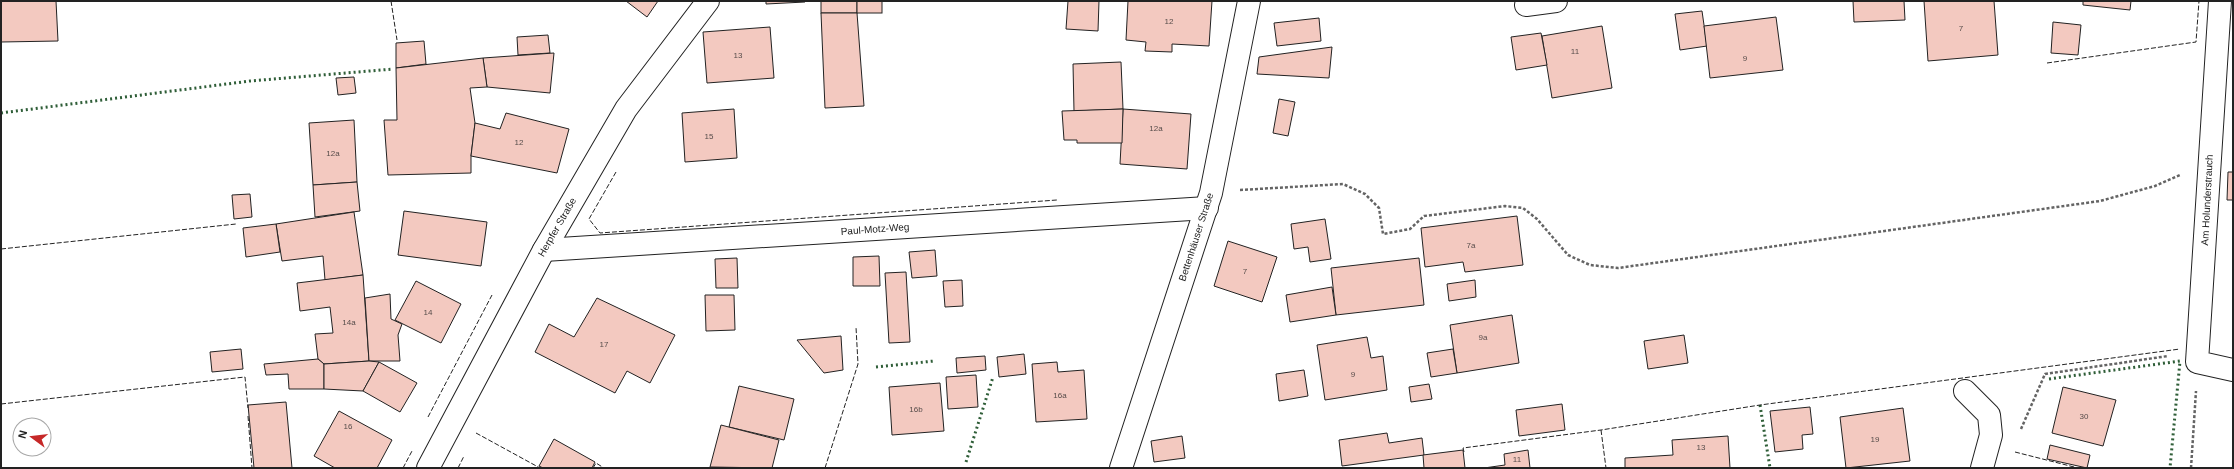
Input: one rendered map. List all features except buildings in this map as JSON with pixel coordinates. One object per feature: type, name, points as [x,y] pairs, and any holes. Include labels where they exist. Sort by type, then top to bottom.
[{"type":"street","name":"Herpfer Straße","points":[[428,468],[544,250],[626,108],[708,1]]},
{"type":"street","name":"Bettenhäuser Straße","points":[[1121,468],[1209,200],[1249,1]]},
{"type":"street","points":[[1526,5],[1556,1]]},
{"type":"street","name":"Am Holunderstrauch","points":[[2198,358],[2208,170],[2220,1]]},
{"type":"street","name":"Paul-Motz-Weg","points":[[544,250],[1209,200]]},
{"type":"street","points":[[2198,358],[2233,370]]},
{"type":"street","points":[[1965,392],[1989,415],[1991,435],[1982,468]]},
{"type":"path","points":[[1209,200],[1343,184],[1365,194],[1379,208],[1384,234],[1410,229],[1424,216],[1505,206],[1523,208],[1537,219],[1568,255],[1590,266],[1618,268],[2100,201],[2155,186],[2187,172],[2208,170]]},
{"type":"path","points":[[1991,435],[2019,432],[2045,374],[2198,358],[2191,468]]},
{"type":"hedge","points":[[1,113],[250,81],[393,69]]},
{"type":"hedge","points":[[876,367],[934,361]]},
{"type":"hedge","points":[[2049,379],[2180,361],[2170,468]]},
{"type":"hedge","points":[[966,462],[993,377]]},
{"type":"hedge","points":[[1760,405],[1770,468]]},
{"type":"fence","points":[[391,1],[397,40]]},
{"type":"fence","points":[[2047,63],[2196,42],[2199,1]]},
{"type":"fence","points":[[616,172],[589,219],[600,233],[1057,200]]},
{"type":"fence","points":[[1,249],[236,224]]},
{"type":"fence","points":[[428,417],[492,295]]},
{"type":"fence","points":[[825,468],[858,364],[856,327]]},
{"type":"fence","points":[[1464,452],[1463,448],[1601,430],[1760,405],[2180,349]]},
{"type":"fence","points":[[1,404],[245,377],[248,408]]},
{"type":"fence","points":[[248,416],[252,468]]},
{"type":"fence","points":[[1601,430],[1606,468]]},
{"type":"fence","points":[[476,433],[540,468]]},
{"type":"fence","points":[[403,468],[412,451]]},
{"type":"fence","points":[[2015,452],[2078,468]]},
{"type":"fence","points":[[458,468],[464,456]]},
{"type":"fence","points":[[593,468],[596,463],[604,468]]}]
